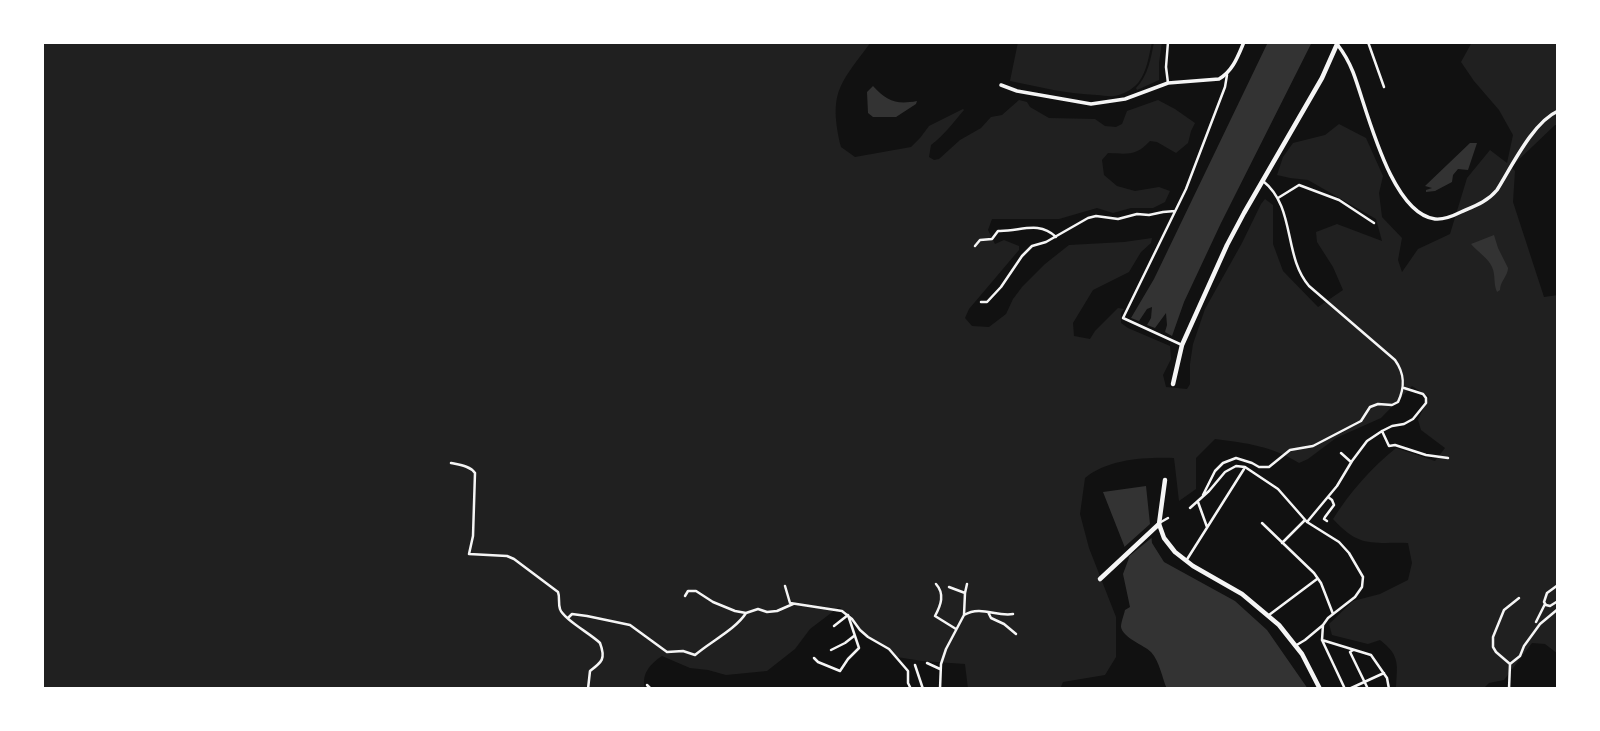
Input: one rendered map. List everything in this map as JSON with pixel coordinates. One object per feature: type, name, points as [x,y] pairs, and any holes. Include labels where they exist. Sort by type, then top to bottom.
[{"type":"main road","points":[[1173,384],[1182,345],[1227,244],[1322,78],[1338,43]]},
{"type":"main road","points":[[1100,579],[1158,524],[1165,480]]},
{"type":"main road","points":[[1158,524],[1168,545],[1186,561],[1242,594],[1269,615],[1307,662],[1320,689]]},
{"type":"street","points":[[1168,42],[1168,83]]},
{"type":"street","points":[[1182,345],[1123,318],[1186,189],[1225,87],[1227,75],[1244,42]]},
{"type":"street","points":[[1368,42],[1384,87]]},
{"type":"street","points":[[1338,43],[1353,70],[1381,157],[1393,179],[1414,207],[1435,219],[1450,217],[1489,199],[1536,128],[1558,111]]},
{"type":"street","points":[[1001,85],[1017,91],[1091,104],[1125,99],[1168,83],[1219,79],[1227,75]]},
{"type":"street","points":[[1190,508],[1198,502],[1215,471],[1223,463],[1236,458],[1259,467],[1269,467],[1290,450],[1313,446],[1361,421],[1370,407],[1398,402],[1404,388],[1395,360],[1302,278],[1278,198],[1263,181]]},
{"type":"street","points":[[1278,198],[1298,185],[1339,200],[1374,223]]},
{"type":"street","points":[[981,302],[987,302],[1001,287],[1013,267],[1032,246],[1056,237],[1088,218],[1096,216],[1118,219],[1137,214],[1175,211]]},
{"type":"street","points":[[975,246],[980,240],[992,239],[998,231],[1011,232],[1032,227],[1048,230],[1056,237]]},
{"type":"street","points":[[1282,542],[1328,497],[1367,441],[1381,431],[1413,419],[1426,403],[1423,394],[1404,388]]},
{"type":"street","points":[[1381,431],[1389,446],[1395,445],[1426,455],[1445,456]]},
{"type":"street","points":[[1341,453],[1351,462]]},
{"type":"street","points":[[452,463],[475,473],[473,536],[469,554],[511,557],[558,592],[560,609],[569,621],[597,640],[602,650],[601,662],[589,673],[588,689]]},
{"type":"street","points":[[1203,495],[1225,472],[1236,466],[1245,467],[1278,489],[1306,521],[1339,542],[1349,553],[1363,577],[1359,593],[1295,646]]},
{"type":"street","points":[[1186,561],[1245,467]]},
{"type":"street","points":[[1327,521],[1324,519],[1334,505],[1328,497]]},
{"type":"street","points":[[1198,502],[1207,527]]},
{"type":"street","points":[[1158,524],[1168,518]]},
{"type":"street","points":[[1262,523],[1318,579],[1334,614]]},
{"type":"street","points":[[1269,615],[1318,579]]},
{"type":"street","points":[[936,584],[942,594],[935,616],[956,629]]},
{"type":"street","points":[[940,689],[940,669],[946,649],[964,615],[967,584]]},
{"type":"street","points":[[1536,622],[1547,593],[1558,585]]},
{"type":"street","points":[[785,586],[789,601],[793,604]]},
{"type":"street","points":[[949,587],[965,593]]},
{"type":"street","points":[[685,596],[688,591],[696,591],[713,602],[746,613],[758,609],[777,611],[793,604],[842,611],[868,637],[889,649],[908,671],[911,689]]},
{"type":"street","points":[[1510,664],[1496,652],[1493,637],[1504,610],[1519,598]]},
{"type":"street","points":[[1545,604],[1550,606],[1558,601]]},
{"type":"street","points":[[1509,689],[1510,664],[1520,656],[1540,624],[1558,609]]},
{"type":"street","points":[[964,615],[975,610],[1002,615],[1013,614]]},
{"type":"street","points":[[989,612],[991,618],[1008,626],[1016,634]]},
{"type":"street","points":[[568,618],[572,614],[582,615],[630,625],[667,652],[683,651],[693,656],[746,613]]},
{"type":"street","points":[[834,626],[848,615]]},
{"type":"street","points":[[814,658],[840,671],[859,648],[848,615]]},
{"type":"street","points":[[1323,625],[1322,640],[1347,689],[1384,673]]},
{"type":"street","points":[[831,650],[854,636]]},
{"type":"street","points":[[1322,640],[1371,655],[1387,678],[1389,689]]},
{"type":"street","points":[[1353,650],[1350,652],[1368,689]]},
{"type":"street","points":[[927,663],[940,669]]},
{"type":"street","points":[[915,665],[923,689]]},
{"type":"street","points":[[647,685],[651,689]]},
{"type":"shaded area","points":[[42,42],[871,42],[844,79],[837,101],[837,128],[841,147],[855,157],[911,147],[929,126],[963,109],[931,145],[929,157],[939,159],[960,140],[981,128],[991,117],[1002,115],[1019,100],[1027,102],[1030,107],[1049,118],[1095,119],[1105,126],[1116,127],[1122,124],[1127,111],[1158,100],[1195,123],[1188,143],[1176,153],[1150,141],[1136,152],[1108,153],[1102,160],[1104,175],[1117,186],[1135,191],[1159,187],[1170,191],[1165,202],[1153,208],[1131,208],[1113,213],[1097,208],[1059,219],[992,219],[988,230],[995,244],[1004,240],[1019,246],[1019,250],[969,309],[965,318],[972,326],[989,327],[1006,314],[1022,287],[1069,245],[1152,238],[1129,272],[1093,290],[1073,323],[1074,336],[1090,339],[1118,308],[1124,309],[1121,323],[1170,346],[1171,359],[1163,375],[1166,387],[1187,389],[1190,384],[1193,344],[1205,309],[1265,199],[1273,205],[1273,244],[1283,271],[1318,307],[1343,290],[1333,267],[1317,242],[1316,232],[1337,224],[1382,241],[1376,219],[1308,180],[1277,175],[1283,157],[1293,143],[1325,135],[1339,124],[1366,138],[1383,176],[1379,193],[1382,217],[1402,238],[1398,260],[1402,272],[1418,249],[1450,234],[1467,178],[1490,150],[1507,163],[1513,135],[1499,110],[1461,62],[1472,42],[1558,42],[1558,125],[1511,167],[1515,171],[1513,202],[1544,297],[1558,295],[1558,654],[1545,644],[1532,643],[1504,680],[1489,683],[1483,689],[1396,689],[1395,656],[1380,640],[1368,644],[1332,635],[1329,624],[1353,601],[1380,594],[1408,580],[1412,563],[1408,543],[1366,542],[1351,535],[1333,519],[1361,481],[1396,448],[1435,461],[1445,448],[1421,430],[1418,420],[1429,397],[1412,386],[1381,418],[1336,438],[1299,463],[1269,449],[1215,439],[1196,458],[1196,489],[1179,501],[1174,458],[1116,463],[1085,478],[1080,514],[1089,548],[1116,617],[1116,657],[1105,675],[1063,682],[1060,689],[968,689],[965,664],[897,657],[862,631],[851,616],[839,607],[810,629],[795,649],[767,671],[726,675],[690,668],[662,656],[648,670],[644,679],[645,689],[42,689]]},
{"type":"shaded area","points":[[1018,42],[1152,42],[1146,69],[1138,83],[1124,93],[1110,96],[1064,92],[1010,81]]},
{"type":"shaded area","points":[[1154,42],[1162,42],[1159,80],[1137,90],[1148,66]]},
{"type":"shaded area","points":[[1268,42],[1312,42],[1221,223],[1184,302],[1172,336],[1165,332],[1166,313],[1155,328],[1147,325],[1152,307],[1147,309],[1139,321],[1131,318],[1154,279]]},
{"type":"shaded area","points":[[873,86],[892,101],[917,101],[916,104],[896,117],[873,117],[868,113],[867,92]]},
{"type":"shaded area","points":[[1470,143],[1477,143],[1468,170],[1458,169],[1452,182],[1435,191],[1426,192],[1432,188],[1425,186]]},
{"type":"shaded area","points":[[1494,235],[1508,268],[1497,292],[1490,264],[1471,244]]},
{"type":"shaded area","points":[[1146,486],[1152,543],[1164,562],[1235,601],[1267,630],[1308,689],[1167,689],[1154,656],[1126,635],[1121,627],[1125,610],[1130,607],[1123,574],[1129,558],[1103,492]]},
{"type":"pier","points":[[1153,519],[1155,535],[1127,558],[1121,550]]}]
